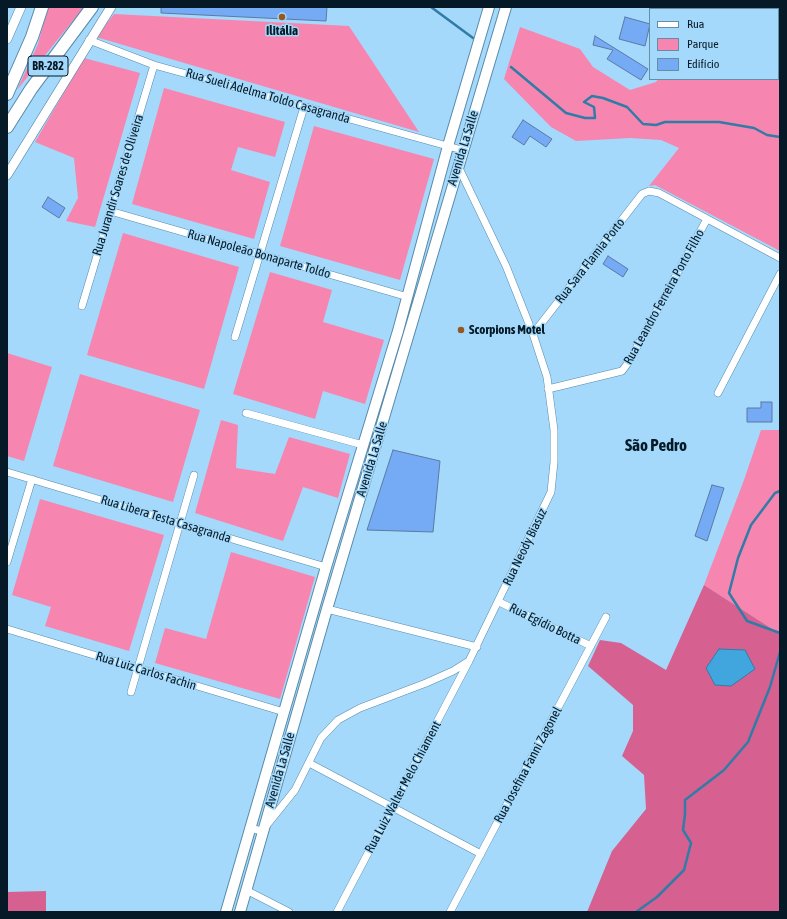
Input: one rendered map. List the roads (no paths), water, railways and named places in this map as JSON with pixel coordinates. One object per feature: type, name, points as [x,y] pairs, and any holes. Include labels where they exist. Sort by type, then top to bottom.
[{"type":"highway","name":"BR-282","points":[[7,94],[32,37],[42,7]]},
{"type":"highway","name":"BR-282","points":[[7,127],[31,89],[92,7]]},
{"type":"main road","name":"Avenida La Salle","points":[[226,912],[249,828],[326,567],[408,297],[448,146],[489,7]]},
{"type":"main road","name":"Avenida La Salle","points":[[240,912],[262,831],[327,609],[409,336],[462,150],[506,7]]},
{"type":"main road","points":[[398,331],[409,336]]},
{"type":"main road","points":[[341,519],[353,522]]},
{"type":"street","points":[[7,39],[21,7]]},
{"type":"street","points":[[7,175],[89,40],[111,7]]},
{"type":"street","name":"Rua Sueli Adelma Toldo Casagranda","points":[[89,40],[154,64],[462,150]]},
{"type":"street","name":"Rua Jurandir Soares de Oliveira","points":[[82,306],[154,64]]},
{"type":"street","points":[[235,337],[304,107]]},
{"type":"street","name":"Rua Neody Biasuz","points":[[458,165],[506,266],[533,334],[547,377],[554,430],[554,462],[551,492],[499,602],[469,661]]},
{"type":"street","name":"Rua Sara Flamia Porto","points":[[533,334],[642,194],[649,191],[659,192],[707,219]]},
{"type":"street","name":"Rua Napoleão Bonaparte Toldo","points":[[110,211],[408,297]]},
{"type":"street","points":[[707,219],[780,258]]},
{"type":"street","name":"Rua Leandro Ferreira Porto Filho","points":[[548,389],[622,371],[628,363],[707,219]]},
{"type":"street","points":[[718,393],[780,274]]},
{"type":"street","points":[[246,413],[363,445]]},
{"type":"street","name":"Rua Libera Testa Casagranda","points":[[7,472],[326,567]]},
{"type":"street","points":[[130,692],[194,476]]},
{"type":"street","points":[[7,562],[32,479]]},
{"type":"street","name":"Rua Egídio Botta","points":[[499,602],[591,646]]},
{"type":"street","points":[[327,609],[476,647]]},
{"type":"street","name":"Rua Josefina Fanni Zagonel","points":[[450,912],[606,617]]},
{"type":"street","name":"Rua Luiz Carlos Fachin","points":[[7,629],[284,712]]},
{"type":"street","points":[[249,828],[262,831],[295,790],[321,738],[338,720],[360,708],[453,671],[469,661]]},
{"type":"street","name":"Rua Luiz Walter Melo Chiament","points":[[337,912],[469,661]]},
{"type":"street","points":[[309,763],[481,854]]},
{"type":"street","points":[[246,890],[288,912]]},
{"type":"water","points":[[719,649],[745,650],[755,669],[731,686],[715,685],[706,668]]},
{"type":"waterway","points":[[431,7],[473,38]]},
{"type":"waterway","points":[[511,67],[566,113],[585,118],[595,118],[594,107],[584,102],[592,96],[603,98],[627,107],[643,124],[656,125],[665,122],[719,122],[754,128],[767,135],[780,137]]},
{"type":"waterway","points":[[780,491],[775,493],[751,525],[738,558],[729,593],[747,621],[780,633]]},
{"type":"waterway","points":[[636,912],[657,897],[684,870],[691,843],[683,830],[685,800],[724,770],[748,742],[770,687],[780,652]]},
{"type":"place","name":"Ilitália","points":[[282,17]]},
{"type":"place","name":"Scorpions Motel","points":[[461,330]]},
{"type":"district","name":"São Pedro","points":[[656,446]]}]
